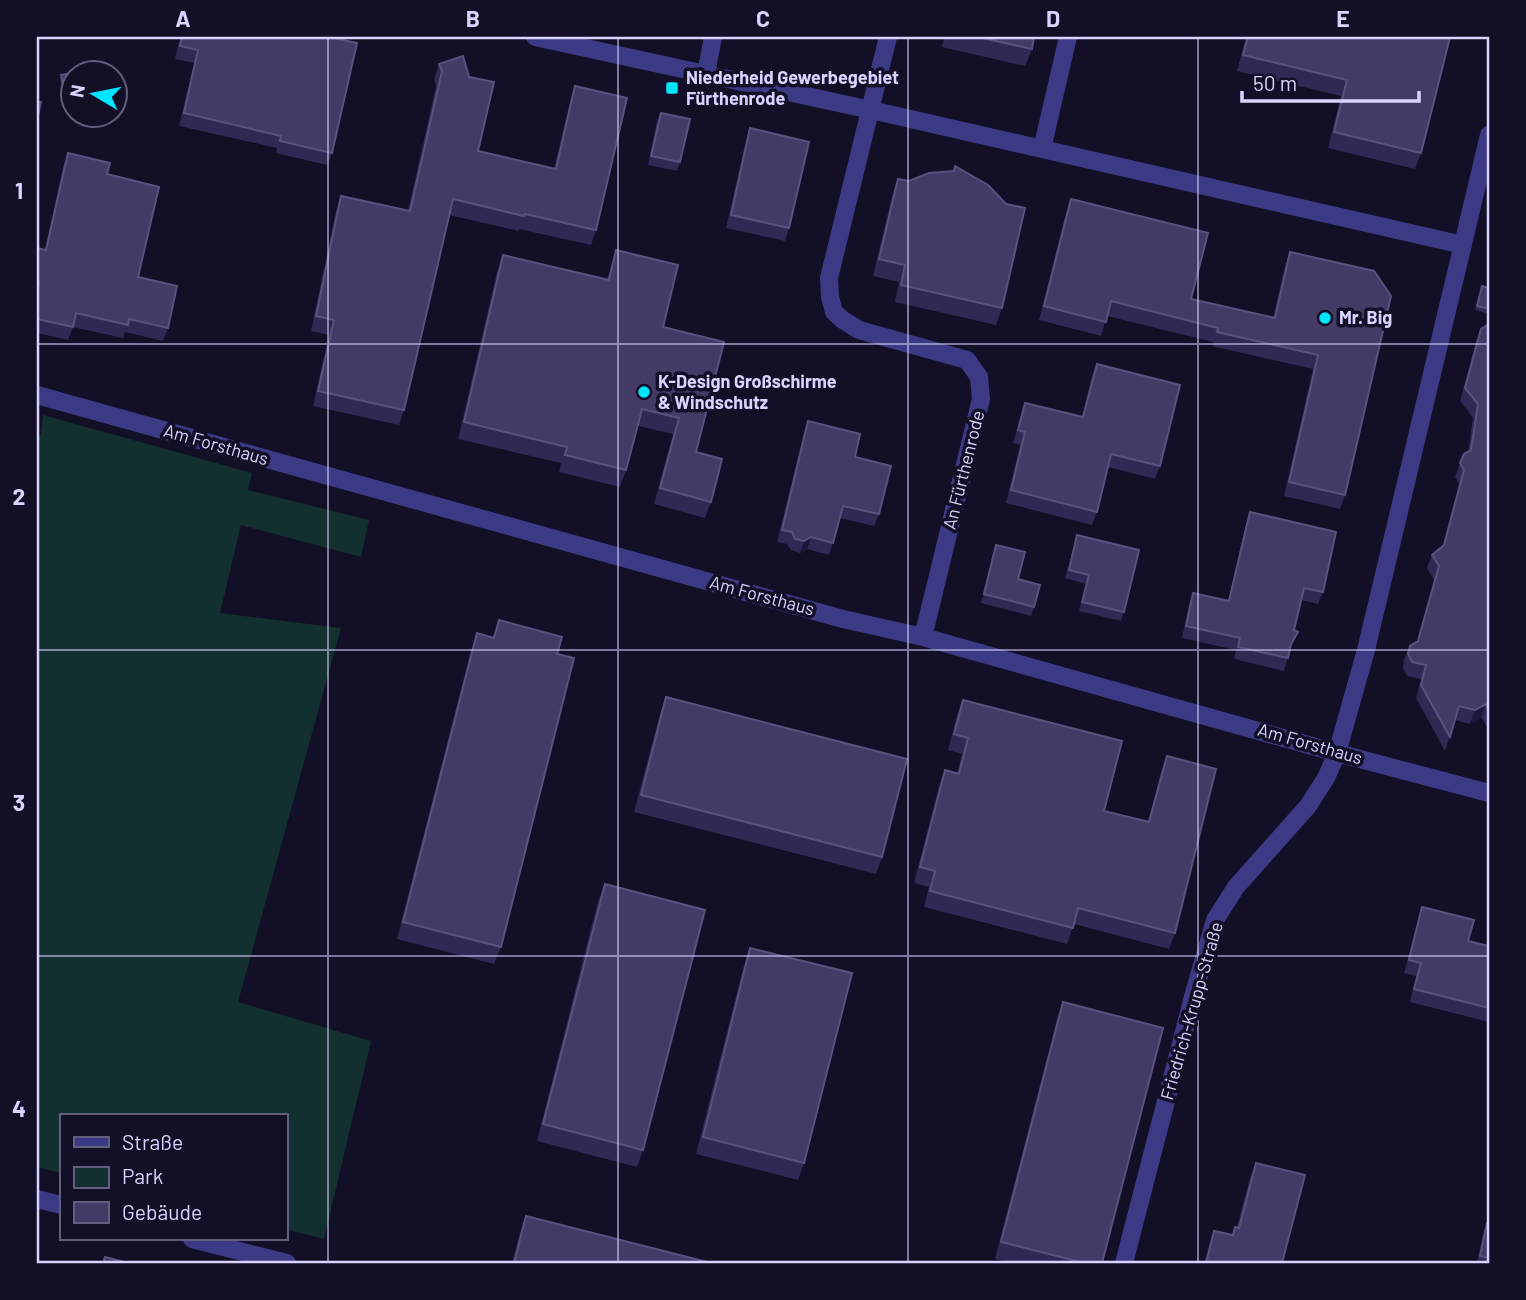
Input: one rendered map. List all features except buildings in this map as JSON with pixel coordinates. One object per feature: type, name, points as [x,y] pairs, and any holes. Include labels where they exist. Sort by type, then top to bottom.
[{"type":"street","points":[[535,37],[871,110],[1463,245]]},
{"type":"street","points":[[706,74],[713,37]]},
{"type":"street","name":"An Fürthenrode","points":[[888,37],[830,278],[830,297],[834,312],[859,330],[967,360],[979,377],[981,399],[923,637]]},
{"type":"street","points":[[1042,149],[1068,37]]},
{"type":"street","points":[[1338,753],[1366,650],[1489,135]]},
{"type":"street","name":"Am Forsthaus","points":[[37,396],[1489,793]]},
{"type":"street","name":"Friedrich-Krupp-Straße","points":[[1124,1263],[1215,920],[1236,887],[1308,806],[1338,753]]},
{"type":"street","points":[[37,1199],[60,1205]]},
{"type":"street","points":[[196,1240],[287,1263]]},
{"type":"green space","points":[[43,415],[252,473],[248,490],[369,520],[361,557],[241,525],[220,613],[341,628],[238,1002],[371,1041],[324,1239],[287,1230],[287,1114],[60,1114],[60,1173],[37,1167],[37,435],[41,435]]},
{"type":"place","name":"Niederheid Gewerbegebiet Fürthenrode","points":[[672,88]]},
{"type":"place","name":"Mr. Big","points":[[1325,318]]},
{"type":"place","name":"K-Design Großschirme & Windschutz","points":[[644,392]]}]
